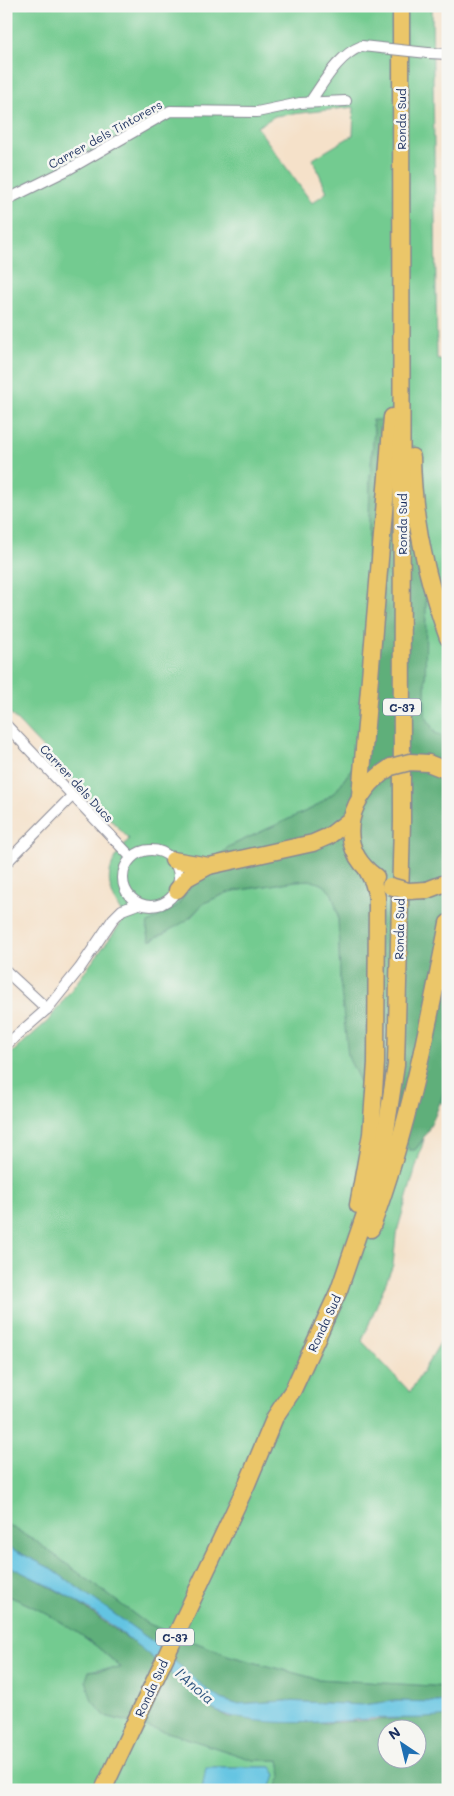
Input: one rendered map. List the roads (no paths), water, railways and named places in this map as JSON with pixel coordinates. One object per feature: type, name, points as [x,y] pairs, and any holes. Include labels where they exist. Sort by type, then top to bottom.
[{"type":"highway","name":"Ronda Sud","points":[[103,1790],[247,1484],[275,1417],[293,1390],[339,1290],[367,1208],[385,1137],[396,1065],[402,821],[401,6]]},
{"type":"highway","points":[[402,373],[410,406],[416,502],[432,593],[448,638]]},
{"type":"highway","points":[[360,796],[392,417],[402,373]]},
{"type":"highway","points":[[293,1390],[357,1206],[371,1134],[376,1062],[377,897],[367,870],[355,852],[351,819],[360,796],[370,782],[392,766],[410,762],[428,763],[448,771]]},
{"type":"highway","points":[[176,890],[187,878],[209,866],[313,843],[329,836],[351,819]]},
{"type":"highway","points":[[313,843],[330,843],[355,852]]},
{"type":"highway","points":[[173,860],[209,866]]},
{"type":"highway","points":[[367,870],[390,886],[408,891],[428,890],[448,882]]},
{"type":"highway","points":[[293,1390],[338,1317],[377,1214],[402,1134],[423,1051],[448,922]]},
{"type":"street","points":[[310,102],[340,61],[350,51],[362,46],[448,54]]},
{"type":"street","name":"Carrer dels Tintorers","points":[[6,200],[69,169],[170,111],[256,112],[310,102],[346,101]]},
{"type":"street","name":"Carrer dels Ducs","points":[[6,725],[131,857]]},
{"type":"street","points":[[6,863],[72,796]]},
{"type":"street","points":[[148,849],[166,854],[173,860],[179,875],[172,898],[156,906],[138,904],[130,899],[122,882],[125,865],[131,857],[148,849]]},
{"type":"street","points":[[6,1045],[47,1009],[80,968],[113,919],[122,910],[138,904]]},
{"type":"street","points":[[6,971],[47,1009]]},
{"type":"water","name":"l'Anoia","points":[[6,1546],[50,1568],[152,1641],[206,1689],[223,1700],[236,1704],[286,1701],[362,1705],[394,1701],[438,1702],[448,1700],[448,1716],[376,1718],[331,1722],[265,1722],[226,1715],[210,1708],[143,1650],[90,1610],[55,1589],[6,1564]]},
{"type":"water","points":[[206,1767],[271,1767],[276,1775],[269,1790],[202,1790]]}]
